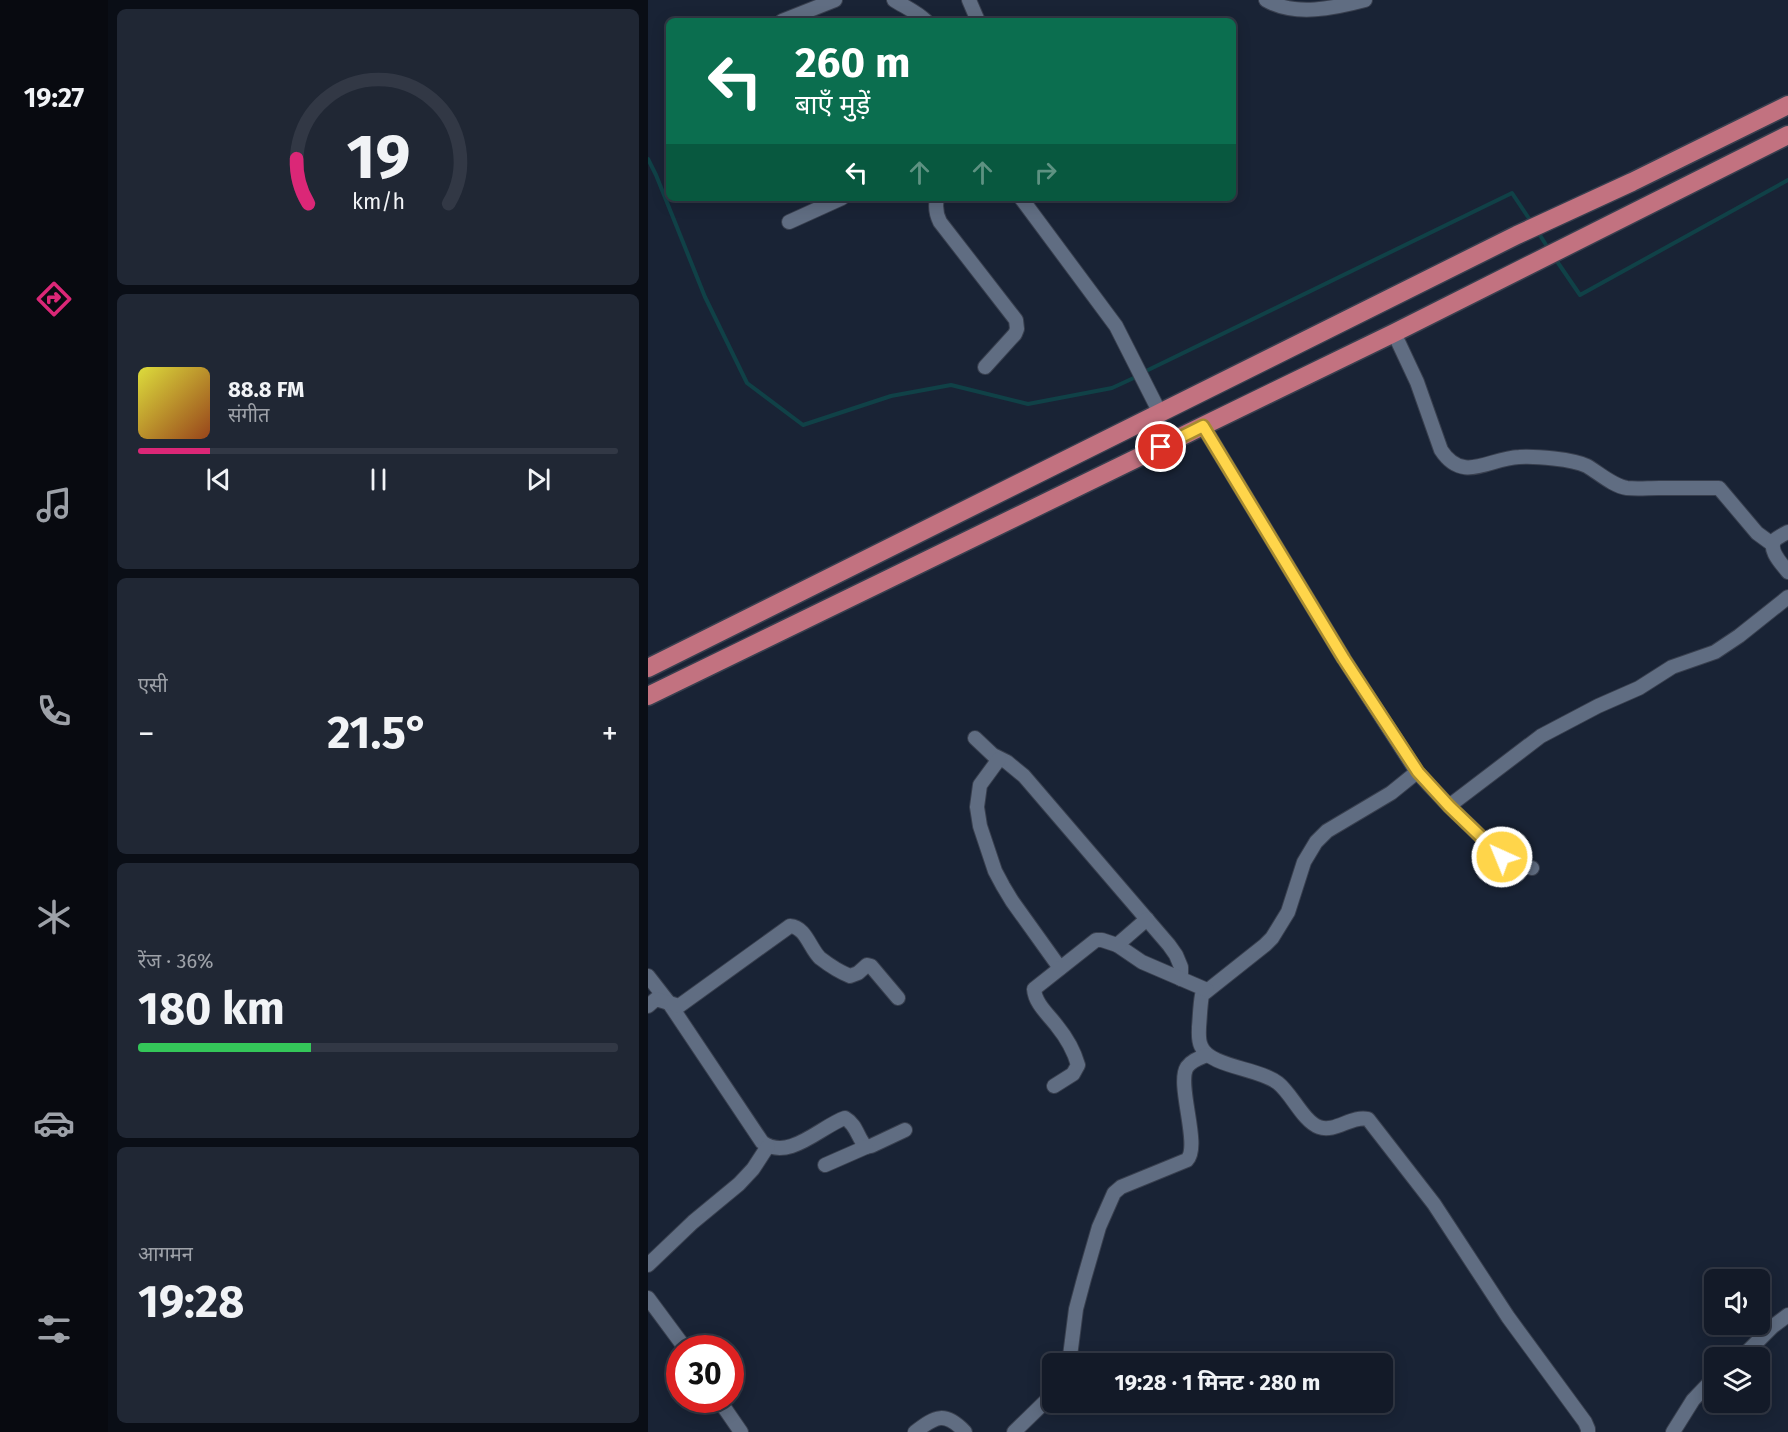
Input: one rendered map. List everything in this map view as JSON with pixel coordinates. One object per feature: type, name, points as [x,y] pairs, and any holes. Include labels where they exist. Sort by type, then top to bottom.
[{"type":"highway","points":[[648,668],[1517,235],[1571,212],[1788,105]]},
{"type":"highway","points":[[648,696],[1394,333],[1788,135]]},
{"type":"street","points":[[791,18],[835,0]]},
{"type":"street","points":[[894,0],[923,18]]},
{"type":"street","points":[[969,0],[977,18]]},
{"type":"street","points":[[1266,0],[1291,9],[1308,9],[1340,7],[1365,0]]},
{"type":"street","points":[[789,222],[835,201]]},
{"type":"street","points":[[937,201],[936,214],[940,222],[1016,320],[1015,334],[985,367]]},
{"type":"street","points":[[1023,201],[1116,326],[1160,413]]},
{"type":"street","points":[[1394,333],[1417,382],[1441,450],[1454,465],[1475,468],[1519,457],[1574,461],[1624,488],[1719,488],[1757,533],[1773,544]]},
{"type":"street","points":[[1203,426],[1344,659],[1418,772],[1449,806],[1502,857],[1513,863],[1532,868]]},
{"type":"street","points":[[1788,532],[1775,539],[1773,544],[1773,550],[1788,572]]},
{"type":"street","points":[[1449,806],[1541,736],[1598,706],[1639,688],[1672,667],[1715,652],[1788,597]]},
{"type":"street","points":[[975,738],[1032,784],[1176,955],[1181,967],[1181,979]]},
{"type":"street","points":[[999,759],[980,785],[977,807],[980,826],[995,871],[1003,886],[1060,968]]},
{"type":"street","points":[[1418,772],[1391,793],[1327,831],[1316,842],[1304,862],[1288,912],[1272,938],[1202,995],[1199,1037],[1201,1047],[1207,1055],[1216,1060],[1272,1078],[1287,1092],[1309,1120],[1321,1128],[1362,1118],[1368,1119],[1434,1204],[1508,1317],[1585,1422],[1588,1432]]},
{"type":"street","points":[[1116,945],[1147,919]]},
{"type":"street","points":[[648,1006],[656,999],[679,1006],[790,926],[801,931],[814,952],[824,961],[850,976],[858,973],[867,965],[871,966],[898,998]]},
{"type":"street","points":[[1054,1086],[1073,1074],[1078,1065],[1059,1028],[1036,999],[1034,989],[1096,940],[1116,945],[1142,962],[1207,990]]},
{"type":"street","points":[[648,976],[762,1142],[768,1146],[790,1146],[845,1118],[854,1124],[866,1147]]},
{"type":"street","points":[[1070,1353],[1076,1309],[1099,1227],[1108,1204],[1117,1189],[1187,1160],[1191,1156],[1193,1149],[1185,1070],[1194,1060],[1207,1055]]},
{"type":"street","points":[[825,1165],[905,1130]]},
{"type":"street","points":[[648,1265],[693,1222],[739,1184],[753,1169],[768,1146]]},
{"type":"street","points":[[648,1298],[675,1335]]},
{"type":"street","points":[[1752,1347],[1772,1326],[1788,1315]]},
{"type":"street","points":[[1673,1432],[1693,1400],[1704,1388]]},
{"type":"street","points":[[1014,1432],[1042,1405]]},
{"type":"street","points":[[729,1413],[741,1432]]},
{"type":"street","points":[[915,1432],[931,1420],[938,1418],[952,1419],[965,1432]]},
{"type":"waterway","points":[[648,159],[666,200]]},
{"type":"waterway","points":[[1554,257],[1580,295],[1788,180]]},
{"type":"waterway","points":[[1144,372],[1512,193],[1532,223]]},
{"type":"waterway","points":[[666,201],[705,297],[747,383],[803,425],[891,396],[951,385],[1028,404],[1112,388],[1138,376]]},
{"type":"waterway","points":[[1538,232],[1548,248]]},
{"type":"route","points":[[1161,447],[1203,426],[1344,659],[1418,772],[1449,806],[1502,857]]}]
